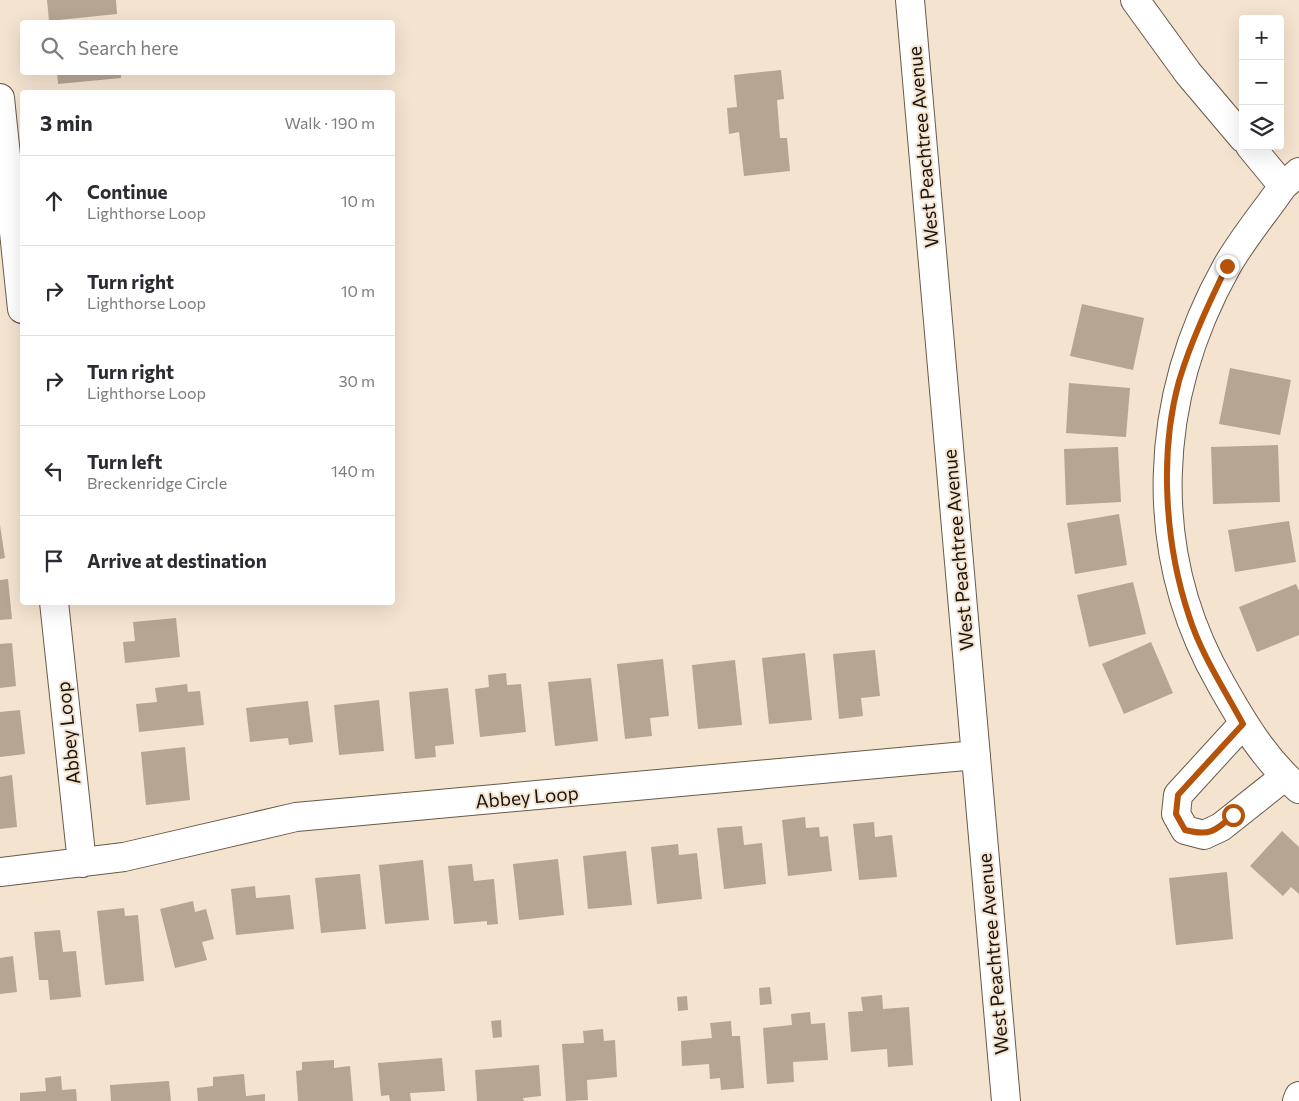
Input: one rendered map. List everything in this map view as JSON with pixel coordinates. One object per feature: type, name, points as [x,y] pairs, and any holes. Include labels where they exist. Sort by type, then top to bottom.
[{"type":"street","name":"West Peachtree Avenue","points":[[910,0],[1006,1101]]},
{"type":"street","points":[[1135,0],[1188,73],[1239,133]]},
{"type":"street","points":[[0,98],[20,290]]},
{"type":"street","points":[[1243,724],[1178,795],[1176,814],[1185,830],[1204,835],[1221,827],[1292,783],[1249,734],[1210,664],[1189,617],[1175,566],[1168,507],[1168,452],[1179,381],[1202,318],[1227,266],[1291,179],[1255,150]]},
{"type":"street","name":"Abbey Loop","points":[[54,605],[82,864]]},
{"type":"street","name":"Abbey Loop","points":[[0,872],[82,864],[124,857],[296,818],[976,755]]},
{"type":"street","points":[[1297,1101],[1299,1096]]},
{"type":"building","points":[[47,0],[116,0],[117,14],[49,20]]},
{"type":"building","points":[[781,70],[784,99],[777,100],[780,138],[787,138],[790,171],[744,176],[739,132],[729,134],[727,108],[737,107],[734,75]]},
{"type":"building","points":[[57,75],[121,75],[121,78],[58,84]]},
{"type":"building","points":[[1082,304],[1144,318],[1133,370],[1070,356]]},
{"type":"building","points":[[1230,368],[1291,380],[1280,435],[1219,424]]},
{"type":"building","points":[[1069,383],[1130,388],[1126,437],[1066,433]]},
{"type":"building","points":[[1278,445],[1280,502],[1213,504],[1211,447]]},
{"type":"building","points":[[1118,447],[1121,502],[1066,505],[1064,449]]},
{"type":"building","points":[[1119,514],[1127,565],[1075,574],[1067,523]]},
{"type":"building","points":[[1289,521],[1296,562],[1235,572],[1228,530]]},
{"type":"building","points":[[0,525],[5,558],[0,559]]},
{"type":"building","points":[[8,579],[12,619],[0,620],[0,580]]},
{"type":"building","points":[[1133,582],[1146,634],[1089,647],[1077,595]]},
{"type":"building","points":[[1296,584],[1299,591],[1299,635],[1257,652],[1239,607]]},
{"type":"building","points":[[176,618],[180,657],[125,663],[123,642],[135,641],[133,622]]},
{"type":"building","points":[[1151,642],[1173,693],[1124,714],[1102,664]]},
{"type":"building","points":[[12,643],[16,686],[0,688],[0,644]]},
{"type":"building","points":[[875,650],[880,696],[861,698],[863,716],[839,719],[833,654]]},
{"type":"building","points":[[805,653],[812,720],[769,724],[762,658]]},
{"type":"building","points":[[663,659],[669,716],[650,718],[652,736],[625,739],[617,664]]},
{"type":"building","points":[[735,660],[742,725],[698,729],[692,665]]},
{"type":"building","points":[[506,673],[507,685],[521,684],[526,732],[480,737],[475,689],[489,687],[488,675]]},
{"type":"building","points":[[591,678],[598,741],[555,746],[548,682]]},
{"type":"building","points":[[187,684],[188,692],[200,691],[204,725],[139,732],[136,704],[157,702],[155,688]]},
{"type":"building","points":[[448,688],[454,744],[435,746],[436,757],[415,759],[409,692]]},
{"type":"building","points":[[379,700],[384,751],[339,755],[334,705]]},
{"type":"building","points":[[308,701],[313,742],[289,745],[288,738],[250,742],[246,708]]},
{"type":"building","points":[[20,710],[25,754],[0,757],[0,712]]},
{"type":"building","points":[[185,747],[190,800],[146,805],[141,752]]},
{"type":"building","points":[[12,775],[17,827],[0,829],[0,777]]},
{"type":"building","points":[[805,817],[806,828],[819,827],[820,837],[828,836],[832,871],[788,876],[782,820]]},
{"type":"building","points":[[874,822],[875,837],[892,835],[897,877],[859,880],[853,824]]},
{"type":"building","points":[[742,826],[744,845],[762,843],[766,884],[724,889],[717,828]]},
{"type":"building","points":[[1282,831],[1299,847],[1299,894],[1291,887],[1283,896],[1250,866]]},
{"type":"building","points":[[678,844],[679,855],[697,853],[702,899],[657,904],[651,847]]},
{"type":"building","points":[[626,851],[632,905],[588,909],[583,856]]},
{"type":"building","points":[[558,859],[564,915],[519,920],[513,864]]},
{"type":"building","points":[[423,860],[429,920],[385,924],[379,865]]},
{"type":"building","points":[[472,864],[474,881],[494,879],[498,924],[487,925],[487,921],[454,924],[448,866]]},
{"type":"building","points":[[1227,872],[1233,939],[1176,945],[1169,878]]},
{"type":"building","points":[[360,874],[366,929],[321,933],[315,878]]},
{"type":"building","points":[[255,886],[256,898],[290,895],[294,929],[236,935],[231,889]]},
{"type":"building","points":[[193,901],[195,912],[206,909],[214,939],[202,942],[207,960],[175,968],[160,909]]},
{"type":"building","points":[[124,908],[125,916],[138,915],[144,981],[105,985],[97,911]]},
{"type":"building","points":[[60,930],[63,952],[76,951],[81,997],[50,1000],[48,980],[39,980],[34,932]]},
{"type":"building","points":[[13,956],[17,992],[0,994],[0,958]]},
{"type":"building","points":[[770,987],[772,1004],[760,1005],[759,988]]},
{"type":"building","points":[[882,995],[883,1009],[909,1007],[913,1065],[888,1067],[887,1049],[851,1052],[848,1012],[863,1011],[861,997]]},
{"type":"building","points":[[687,996],[688,1010],[678,1011],[677,997]]},
{"type":"building","points":[[810,1012],[811,1024],[825,1023],[828,1060],[793,1062],[794,1082],[767,1084],[763,1028],[792,1025],[791,1014]]},
{"type":"building","points":[[501,1020],[502,1037],[493,1038],[491,1021]]},
{"type":"building","points":[[731,1021],[732,1036],[740,1036],[744,1088],[721,1090],[720,1078],[710,1079],[709,1064],[682,1066],[681,1041],[712,1038],[710,1023]]},
{"type":"building","points":[[603,1029],[604,1041],[615,1040],[617,1077],[587,1080],[588,1100],[566,1101],[562,1044],[584,1043],[583,1031]]},
{"type":"building","points":[[442,1058],[445,1091],[410,1093],[411,1101],[390,1101],[389,1095],[381,1096],[378,1063]]},
{"type":"building","points":[[334,1060],[334,1068],[350,1066],[353,1101],[298,1101],[296,1071],[302,1070],[302,1062]]},
{"type":"building","points":[[539,1065],[541,1096],[523,1098],[524,1101],[477,1101],[475,1070]]},
{"type":"building","points":[[244,1074],[246,1096],[265,1094],[265,1101],[198,1101],[197,1088],[213,1086],[213,1077]]},
{"type":"building","points":[[61,1076],[62,1090],[76,1089],[77,1101],[20,1101],[20,1093],[46,1091],[45,1078]]},
{"type":"building","points":[[169,1081],[171,1101],[111,1101],[110,1085]]},
{"type":"route","points":[[1227,266],[1202,318],[1179,381],[1168,452],[1168,507],[1175,566],[1189,617],[1210,664],[1243,724],[1178,795],[1176,814],[1185,830],[1204,835],[1221,827],[1233,815]]}]
